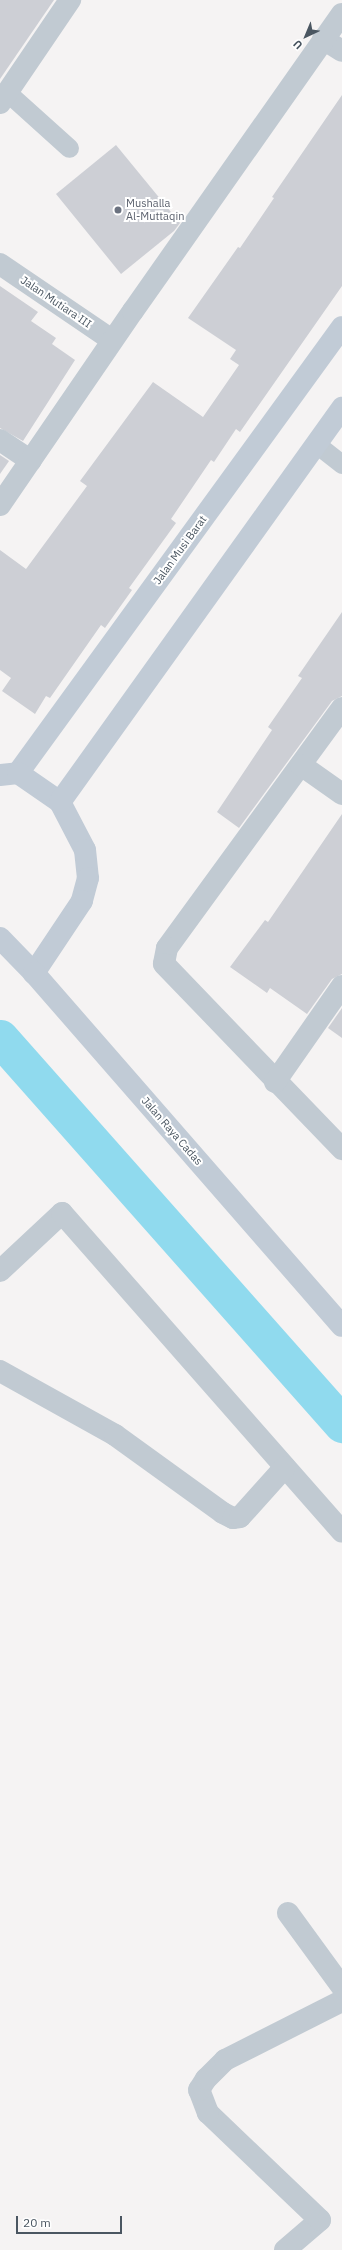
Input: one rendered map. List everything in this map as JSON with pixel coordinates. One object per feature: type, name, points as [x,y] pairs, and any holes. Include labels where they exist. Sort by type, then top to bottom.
[{"type":"street","points":[[5,90],[70,0]]},
{"type":"street","points":[[0,505],[112,340],[342,14]]},
{"type":"street","points":[[323,39],[342,51]]},
{"type":"street","name":"Jalan Mutiara III","points":[[0,264],[112,340]]},
{"type":"street","name":"Jalan Musi Barat","points":[[34,973],[68,924],[86,890],[88,866],[86,850],[60,802],[9,774],[342,327]]},
{"type":"street","points":[[60,802],[315,443],[342,408]]},
{"type":"street","points":[[0,440],[31,461]]},
{"type":"street","points":[[342,708],[167,948],[164,964],[275,1082],[342,1149]]},
{"type":"street","points":[[301,765],[342,794]]},
{"type":"street","name":"Jalan Raya Cadas","points":[[0,938],[34,973],[342,1326]]},
{"type":"street","points":[[275,1082],[342,986]]},
{"type":"street","points":[[0,1271],[62,1213],[342,1532]]},
{"type":"street","points":[[0,1371],[115,1435],[223,1513],[233,1518],[240,1517],[285,1467]]},
{"type":"street","points":[[288,1913],[342,1987]]},
{"type":"street","points":[[285,2250],[320,2220],[208,2113],[199,2090],[206,2079],[225,2060],[342,2001]]},
{"type":"lane","points":[[5,90],[69,148]]},
{"type":"lane","points":[[315,443],[342,464]]},
{"type":"building","points":[[0,0],[54,0],[0,79]]},
{"type":"building","points":[[342,95],[342,286],[240,432],[236,429],[214,462],[211,460],[171,519],[176,523],[129,588],[132,590],[105,628],[101,625],[50,698],[46,696],[35,714],[2,691],[11,678],[0,670],[0,550],[26,569],[87,486],[80,481],[153,382],[203,417],[239,365],[230,359],[236,350],[188,318],[238,247],[240,248],[274,198],[272,197]]},
{"type":"building","name":"Mushalla Al-Muttaqin","points":[[116,145],[180,223],[174,231],[121,274],[56,194]]},
{"type":"building","points":[[0,286],[38,312],[31,321],[56,338],[52,344],[75,360],[23,441],[0,428]]},
{"type":"building","points":[[0,455],[9,461],[0,474]]},
{"type":"building","points":[[342,612],[342,696],[332,701],[239,828],[217,812],[272,730],[268,727],[302,678],[298,676]]},
{"type":"building","points":[[342,814],[342,974],[332,979],[307,1014],[270,988],[267,993],[230,967],[265,920],[268,922]]},
{"type":"building","points":[[342,1008],[342,1038],[328,1028]]},
{"type":"waterway","points":[[0,1038],[342,1424]]},
{"type":"place","name":"Mushalla Al-Muttaqin","points":[[118,210]]}]
